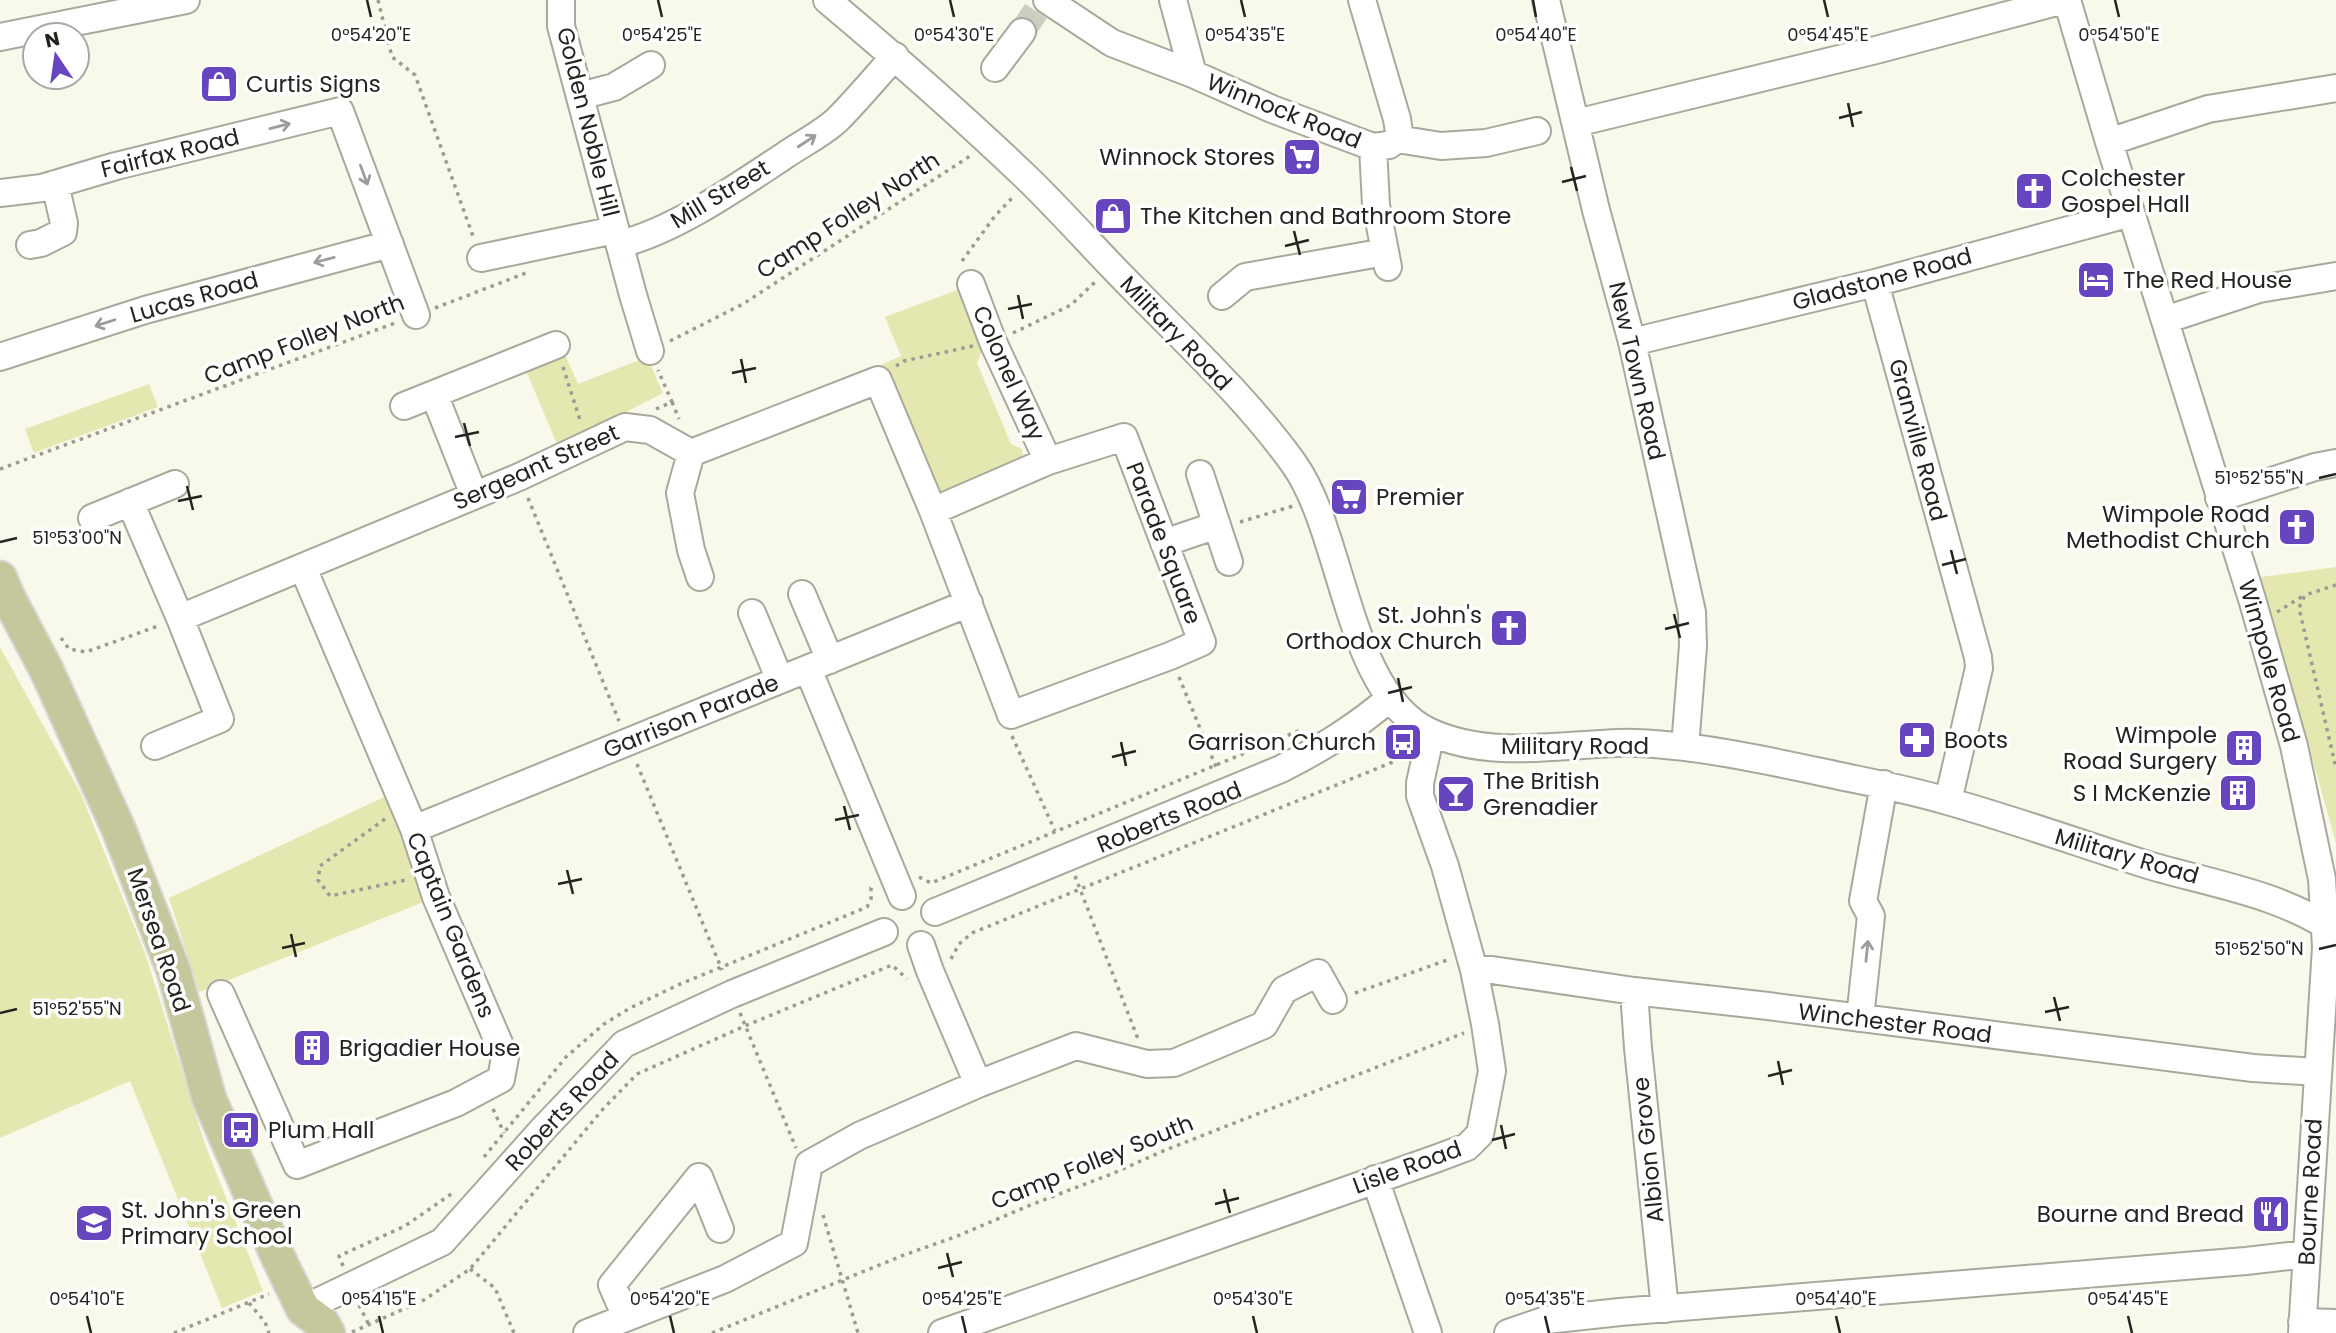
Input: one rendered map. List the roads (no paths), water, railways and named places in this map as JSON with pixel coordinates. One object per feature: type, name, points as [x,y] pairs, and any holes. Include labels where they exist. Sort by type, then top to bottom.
[{"type":"main road","name":"Mersea Road","points":[[3,593],[46,669],[119,830],[174,972],[209,1098],[303,1321],[323,1324],[328,1333]]},
{"type":"street","points":[[0,37],[94,9],[186,0]]},
{"type":"street","name":"Golden Noble Hill","points":[[561,0],[561,26],[617,237]]},
{"type":"street","name":"Military Road","points":[[827,0],[895,56],[1030,181],[1265,427],[1297,468],[1313,500],[1366,652],[1390,698],[1424,729],[1469,744],[1512,749],[1622,743],[1685,747],[1884,784],[1948,801],[2154,866],[2261,895],[2331,928]]},
{"type":"street","points":[[1173,0],[1193,74]]},
{"type":"street","points":[[1222,296],[1245,277],[1386,260],[1376,205],[1385,143],[1399,132],[1363,0]]},
{"type":"street","name":"New Town Road","points":[[1546,0],[1596,210],[1632,342],[1692,612],[1693,646],[1685,747]]},
{"type":"street","points":[[1576,123],[2066,0]]},
{"type":"street","name":"Wimpole Road","points":[[2066,0],[2294,746],[2331,928]]},
{"type":"street","points":[[995,68],[1037,11]]},
{"type":"street","name":"Winnock Road","points":[[1037,11],[1272,109],[1385,143],[1441,146],[1486,143],[1537,131]]},
{"type":"street","name":"Mill Street","points":[[481,258],[617,237],[642,239],[737,186],[836,121],[895,56]]},
{"type":"street","points":[[580,96],[614,87],[650,65]]},
{"type":"street","points":[[2109,142],[2208,109],[2336,88]]},
{"type":"street","name":"Fairfax Road","points":[[0,193],[55,184],[116,166],[340,111],[390,244]]},
{"type":"street","points":[[30,245],[41,243],[63,232],[64,223],[55,184]]},
{"type":"street","name":"Gladstone Road","points":[[1632,342],[1875,283],[2131,212]]},
{"type":"street","points":[[617,237],[650,351]]},
{"type":"street","points":[[390,244],[416,315]]},
{"type":"street","name":"Lucas Road","points":[[0,358],[145,310],[390,244]]},
{"type":"street","name":"Colonel Way","points":[[967,273],[993,342],[1048,461]]},
{"type":"street","points":[[2165,320],[2259,289],[2336,276]]},
{"type":"street","name":"Granville Road","points":[[1875,283],[1978,657],[1979,667],[1948,801]]},
{"type":"street","points":[[404,407],[556,345]]},
{"type":"street","points":[[700,577],[691,550],[680,493],[691,453],[878,380],[968,603]]},
{"type":"street","points":[[434,394],[474,495]]},
{"type":"street","name":"Sergeant Street","points":[[180,618],[519,477],[625,427],[650,430],[691,453]]},
{"type":"street","name":"Parade Square","points":[[933,511],[1048,461],[1124,436],[1202,642],[1011,715],[968,603]]},
{"type":"street","points":[[2219,498],[2315,467],[2336,463]]},
{"type":"street","points":[[1200,474],[1229,562]]},
{"type":"street","points":[[92,518],[175,484]]},
{"type":"street","points":[[131,502],[220,719],[155,746]]},
{"type":"street","points":[[1164,542],[1217,527]]},
{"type":"street","name":"Captain Gardens","points":[[221,994],[297,1165],[456,1103],[501,1079],[505,1057],[428,875],[409,818],[303,568]]},
{"type":"street","points":[[802,594],[819,664],[902,896]]},
{"type":"street","name":"Garrison Parade","points":[[409,818],[780,680],[968,603]]},
{"type":"street","points":[[752,612],[780,680]]},
{"type":"street","name":"Roberts Road","points":[[935,912],[1281,769],[1327,746],[1390,698]]},
{"type":"street","name":"Lisle Road","points":[[942,1333],[1467,1147],[1480,1134],[1492,1071],[1486,1024],[1445,866],[1420,796],[1424,729]]},
{"type":"street","points":[[1860,1018],[1871,916],[1863,901],[1884,784]]},
{"type":"street","points":[[902,896],[923,899],[929,902],[935,912],[938,922],[921,944],[898,942],[884,932],[886,913],[894,901],[902,896]]},
{"type":"street","name":"Bourne Road","points":[[2302,1328],[2326,947],[2331,928]]},
{"type":"street","name":"Roberts Road","points":[[303,1321],[442,1242],[544,1128],[625,1044],[732,994],[884,932]]},
{"type":"street","points":[[921,944],[978,1084]]},
{"type":"street","name":"Winchester Road","points":[[1471,962],[1492,970],[1634,991],[2253,1068],[2317,1072]]},
{"type":"street","points":[[587,1333],[725,1279],[794,1243],[809,1164],[859,1136],[978,1084],[1076,1046],[1147,1063],[1174,1063],[1264,1025],[1284,990],[1318,973],[1333,1000]]},
{"type":"street","name":"Albion Grove","points":[[1634,991],[1637,1048],[1665,1309]]},
{"type":"street","points":[[626,1317],[612,1285],[699,1177],[720,1229]]},
{"type":"street","points":[[1375,1180],[1428,1333]]},
{"type":"street","points":[[1508,1333],[1546,1320],[2307,1254]]},
{"type":"street","points":[[2302,1328],[2336,1323]]},
{"type":"tunnel","points":[[1022,32],[1036,11]]},
{"type":"place","name":"Curtis Signs","points":[[219,84]]},
{"type":"place","name":"Winnock Stores","points":[[1302,157]]},
{"type":"place","name":"Colchester Gospel Hall","points":[[2034,191]]},
{"type":"place","name":"The Kitchen and Bathroom Store","points":[[1113,216]]},
{"type":"place","name":"The Red House","points":[[2096,280]]},
{"type":"place","name":"Premier","points":[[1349,497]]},
{"type":"place","name":"Wimpole Road Methodist Church","points":[[2297,527]]},
{"type":"place","name":"St. John's Orthodox Church","points":[[1509,628]]},
{"type":"place","name":"Boots","points":[[1917,740]]},
{"type":"place","name":"Garrison Church","points":[[1403,742]]},
{"type":"place","name":"Wimpole Road Surgery","points":[[2244,748]]},
{"type":"place","name":"S I McKenzie","points":[[2238,793]]},
{"type":"place","name":"The British Grenadier","points":[[1456,794]]},
{"type":"place","name":"Brigadier House","points":[[312,1048]]},
{"type":"place","name":"Plum Hall","points":[[241,1130]]},
{"type":"place","name":"Bourne and Bread","points":[[2271,1214]]},
{"type":"place","name":"St. John's Green Primary School","points":[[94,1223]]}]
